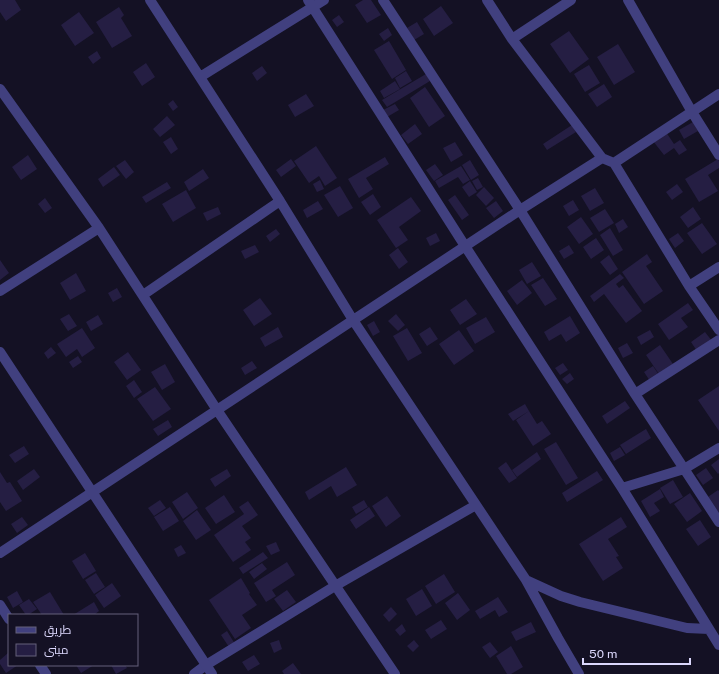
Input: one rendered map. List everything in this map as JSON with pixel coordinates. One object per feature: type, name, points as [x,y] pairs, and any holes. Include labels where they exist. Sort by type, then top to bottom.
[{"type":"street","points":[[150,0],[280,201],[353,320],[526,580],[579,674]]},
{"type":"street","points":[[200,77],[310,4],[324,0]]},
{"type":"street","points":[[384,0],[520,210],[635,394],[719,522]]},
{"type":"street","points":[[487,0],[512,39],[602,158],[614,164],[689,286],[719,330]]},
{"type":"street","points":[[512,39],[571,0]]},
{"type":"street","points":[[628,0],[692,112],[719,155]]},
{"type":"street","points":[[310,4],[622,488],[719,645]]},
{"type":"street","points":[[0,89],[99,228],[217,410],[395,674]]},
{"type":"street","points":[[614,164],[719,94]]},
{"type":"street","points":[[0,554],[465,246],[602,158]]},
{"type":"street","points":[[143,295],[280,201]]},
{"type":"street","points":[[0,291],[99,228]]},
{"type":"street","points":[[689,286],[719,267]]},
{"type":"street","points":[[635,394],[719,340]]},
{"type":"street","points":[[0,352],[209,670]]},
{"type":"street","points":[[622,488],[684,469],[719,448]]},
{"type":"street","points":[[194,674],[209,670],[335,586],[476,505]]},
{"type":"street","points":[[526,580],[561,596],[587,604],[687,628],[709,629]]},
{"type":"street","points":[[0,605],[8,617]]},
{"type":"building","points":[[0,0],[15,0],[21,10],[6,21],[0,12]]},
{"type":"building","points":[[363,0],[371,0],[381,15],[367,23],[355,5]]},
{"type":"building","points":[[441,6],[453,23],[434,36],[423,19]]},
{"type":"building","points":[[119,7],[124,15],[121,18],[132,36],[112,48],[96,22]]},
{"type":"building","points":[[79,12],[94,33],[75,46],[61,25]]},
{"type":"building","points":[[339,15],[344,22],[337,27],[332,20]]},
{"type":"building","points":[[417,22],[424,34],[414,40],[407,28]]},
{"type":"building","points":[[388,28],[392,35],[384,41],[379,34]]},
{"type":"building","points":[[569,31],[589,59],[570,73],[550,44]]},
{"type":"building","points":[[389,41],[406,70],[392,79],[374,50]]},
{"type":"building","points":[[618,44],[635,72],[614,85],[597,57]]},
{"type":"building","points":[[97,51],[101,58],[93,64],[88,57]]},
{"type":"building","points":[[146,63],[155,77],[142,86],[133,72]]},
{"type":"building","points":[[589,65],[600,83],[585,92],[574,74]]},
{"type":"building","points":[[262,66],[267,73],[257,81],[252,73]]},
{"type":"building","points":[[406,71],[412,81],[400,88],[395,78]]},
{"type":"building","points":[[426,74],[430,81],[387,107],[382,100]]},
{"type":"building","points":[[395,81],[400,89],[384,98],[380,91]]},
{"type":"building","points":[[604,84],[612,97],[597,107],[588,94]]},
{"type":"building","points":[[425,87],[445,116],[429,127],[410,98]]},
{"type":"building","points":[[306,94],[314,106],[295,117],[288,105]]},
{"type":"building","points":[[173,100],[178,107],[173,111],[168,104]]},
{"type":"building","points":[[395,104],[399,110],[387,117],[383,110]]},
{"type":"building","points":[[167,116],[175,125],[160,137],[153,129]]},
{"type":"building","points":[[693,122],[698,131],[684,139],[679,130]]},
{"type":"building","points":[[415,124],[422,134],[408,144],[401,135]]},
{"type":"building","points":[[572,125],[576,132],[547,150],[543,144]]},
{"type":"building","points":[[666,132],[674,144],[680,140],[687,150],[679,155],[674,148],[664,155],[653,141]]},
{"type":"building","points":[[171,137],[178,149],[171,154],[163,142]]},
{"type":"building","points":[[455,142],[463,155],[451,162],[443,148]]},
{"type":"building","points":[[316,146],[337,178],[325,186],[319,176],[309,183],[294,161]]},
{"type":"building","points":[[28,155],[37,169],[21,180],[12,167]]},
{"type":"building","points":[[385,157],[389,164],[366,178],[373,189],[359,198],[348,179]]},
{"type":"building","points":[[291,159],[296,166],[281,177],[276,170]]},
{"type":"building","points":[[718,159],[719,168],[708,175],[718,191],[699,202],[685,179]]},
{"type":"building","points":[[125,160],[134,172],[126,179],[116,166]]},
{"type":"building","points":[[470,160],[479,175],[471,180],[462,165]]},
{"type":"building","points":[[435,164],[443,175],[434,181],[426,170]]},
{"type":"building","points":[[461,166],[470,180],[463,184],[458,177],[439,188],[435,181]]},
{"type":"building","points":[[114,167],[120,175],[103,187],[98,179]]},
{"type":"building","points":[[203,169],[209,178],[189,191],[184,182]]},
{"type":"building","points":[[478,178],[483,187],[477,190],[472,181]]},
{"type":"building","points":[[320,180],[324,189],[317,192],[313,184]]},
{"type":"building","points":[[470,181],[477,192],[469,197],[462,187]]},
{"type":"building","points":[[167,182],[171,188],[146,203],[142,197]]},
{"type":"building","points":[[677,184],[683,192],[672,200],[666,192]]},
{"type":"building","points":[[340,186],[353,208],[338,217],[324,195]]},
{"type":"building","points":[[484,187],[494,198],[486,206],[476,195]]},
{"type":"building","points":[[595,188],[604,203],[590,211],[581,196]]},
{"type":"building","points":[[186,190],[196,208],[173,222],[162,204]]},
{"type":"building","points":[[373,194],[381,207],[370,215],[361,202]]},
{"type":"building","points":[[455,195],[469,215],[462,220],[448,200]]},
{"type":"building","points":[[411,197],[421,211],[399,227],[408,240],[396,248],[377,220]]},
{"type":"building","points":[[45,198],[52,208],[45,213],[38,204]]},
{"type":"building","points":[[573,200],[579,210],[569,216],[563,206]]},
{"type":"building","points":[[318,201],[323,209],[307,218],[303,210]]},
{"type":"building","points":[[496,201],[503,211],[494,218],[486,208]]},
{"type":"building","points":[[218,207],[221,214],[207,221],[203,213]]},
{"type":"building","points":[[693,207],[701,219],[688,228],[680,217]]},
{"type":"building","points":[[605,209],[614,223],[599,232],[590,218]]},
{"type":"building","points":[[581,217],[593,234],[579,244],[567,227]]},
{"type":"building","points":[[623,219],[628,227],[619,233],[615,224]]},
{"type":"building","points":[[702,223],[717,244],[702,254],[687,233]]},
{"type":"building","points":[[610,228],[623,250],[613,256],[600,235]]},
{"type":"building","points":[[276,229],[280,234],[270,242],[266,236]]},
{"type":"building","points":[[436,233],[440,241],[430,246],[426,238]]},
{"type":"building","points":[[678,233],[684,241],[675,248],[669,239]]},
{"type":"building","points":[[596,238],[604,250],[591,259],[583,247]]},
{"type":"building","points":[[255,245],[259,252],[245,259],[241,251]]},
{"type":"building","points":[[569,245],[574,253],[564,259],[559,251]]},
{"type":"building","points":[[398,248],[408,262],[399,269],[389,255]]},
{"type":"building","points":[[647,254],[652,262],[646,266],[663,291],[644,304],[622,272]]},
{"type":"building","points":[[609,255],[618,269],[610,275],[600,262]]},
{"type":"building","points":[[0,260],[9,273],[0,280]]},
{"type":"building","points":[[532,262],[541,276],[527,284],[519,270]]},
{"type":"building","points":[[76,273],[86,291],[70,300],[60,283]]},
{"type":"building","points":[[620,274],[624,278],[616,284],[619,288],[623,285],[642,311],[626,323],[604,294],[594,302],[590,296]]},
{"type":"building","points":[[543,278],[557,299],[545,306],[531,285]]},
{"type":"building","points":[[522,280],[532,293],[517,305],[507,291]]},
{"type":"building","points":[[117,288],[122,297],[113,302],[108,293]]},
{"type":"building","points":[[260,298],[272,314],[254,326],[243,310]]},
{"type":"building","points":[[466,299],[477,314],[460,325],[450,310]]},
{"type":"building","points":[[688,303],[693,310],[681,318],[688,327],[669,340],[658,324]]},
{"type":"building","points":[[69,314],[77,326],[68,331],[60,319]]},
{"type":"building","points":[[396,314],[405,325],[398,331],[388,321]]},
{"type":"building","points":[[98,315],[103,324],[91,331],[86,322]]},
{"type":"building","points":[[570,316],[580,333],[566,342],[561,334],[549,341],[544,332]]},
{"type":"building","points":[[486,317],[495,332],[475,344],[466,328]]},
{"type":"building","points":[[374,321],[380,332],[373,336],[367,325]]},
{"type":"building","points":[[278,327],[283,337],[265,347],[260,338]]},
{"type":"building","points":[[430,327],[438,339],[427,346],[419,334]]},
{"type":"building","points":[[82,328],[95,348],[82,357],[77,349],[66,357],[57,344]]},
{"type":"building","points":[[407,328],[422,353],[408,361],[393,336]]},
{"type":"building","points":[[459,330],[474,351],[454,365],[439,344]]},
{"type":"building","points":[[650,330],[654,337],[641,345],[637,337]]},
{"type":"building","points":[[705,332],[712,341],[697,351],[691,342]]},
{"type":"building","points":[[627,343],[633,353],[623,358],[618,348]]},
{"type":"building","points":[[660,345],[673,364],[659,374],[646,355]]},
{"type":"building","points":[[51,347],[56,353],[48,359],[44,353]]},
{"type":"building","points":[[128,352],[141,370],[127,380],[114,362]]},
{"type":"building","points":[[78,356],[82,362],[73,368],[69,362]]},
{"type":"building","points":[[252,361],[257,368],[245,375],[241,368]]},
{"type":"building","points":[[563,363],[568,370],[560,375],[555,368]]},
{"type":"building","points":[[165,364],[175,382],[162,390],[151,372]]},
{"type":"building","points":[[653,366],[659,375],[650,381],[644,372]]},
{"type":"building","points":[[570,373],[574,379],[567,384],[562,379]]},
{"type":"building","points":[[134,380],[142,392],[134,398],[126,386]]},
{"type":"building","points":[[719,386],[719,431],[698,400]]},
{"type":"building","points":[[155,387],[171,409],[153,421],[137,399]]},
{"type":"building","points":[[625,401],[630,408],[607,424],[602,416]]},
{"type":"building","points":[[525,404],[529,411],[513,421],[508,414]]},
{"type":"building","points":[[529,411],[537,424],[542,421],[551,434],[533,446],[516,420]]},
{"type":"building","points":[[168,420],[172,427],[158,436],[153,429]]},
{"type":"building","points":[[646,429],[651,438],[626,454],[620,445]]},
{"type":"building","points":[[556,442],[578,478],[566,485],[544,449]]},
{"type":"building","points":[[24,446],[29,454],[15,463],[9,455]]},
{"type":"building","points":[[620,447],[625,455],[614,461],[610,453]]},
{"type":"building","points":[[537,452],[541,459],[517,477],[512,470]]},
{"type":"building","points":[[719,459],[719,473],[718,474],[711,465]]},
{"type":"building","points":[[506,462],[517,478],[509,483],[498,468]]},
{"type":"building","points":[[346,467],[357,485],[337,497],[331,486],[309,500],[305,492]]},
{"type":"building","points":[[706,468],[713,478],[703,485],[696,475]]},
{"type":"building","points":[[34,469],[40,477],[23,490],[17,481]]},
{"type":"building","points":[[227,469],[231,476],[215,487],[210,479]]},
{"type":"building","points":[[597,471],[603,480],[567,502],[562,493]]},
{"type":"building","points":[[0,472],[7,483],[10,482],[22,501],[6,511],[0,502]]},
{"type":"building","points":[[673,480],[683,497],[670,504],[660,488]]},
{"type":"building","points":[[660,489],[664,497],[654,503],[660,511],[650,517],[641,501]]},
{"type":"building","points":[[718,490],[719,491],[719,515],[705,499]]},
{"type":"building","points":[[187,492],[198,508],[183,519],[172,502]]},
{"type":"building","points":[[690,493],[702,511],[687,522],[674,504]]},
{"type":"building","points":[[224,495],[235,512],[216,524],[205,508]]},
{"type":"building","points":[[387,496],[401,516],[386,527],[372,506]]},
{"type":"building","points":[[160,500],[166,508],[154,516],[148,508]]},
{"type":"building","points":[[364,500],[368,507],[356,514],[352,507]]},
{"type":"building","points":[[248,501],[258,515],[242,526],[251,538],[245,542],[251,550],[233,562],[214,535],[244,514],[239,507]]},
{"type":"building","points":[[170,507],[179,521],[163,531],[154,517]]},
{"type":"building","points":[[369,507],[375,516],[356,529],[350,520]]},
{"type":"building","points":[[197,510],[211,530],[196,540],[183,521]]},
{"type":"building","points":[[22,517],[28,525],[17,533],[11,524]]},
{"type":"building","points":[[621,517],[627,527],[608,539],[619,556],[616,557],[623,568],[603,581],[579,544]]},
{"type":"building","points":[[700,520],[711,537],[698,546],[686,529]]},
{"type":"building","points":[[276,542],[280,551],[271,555],[266,546]]},
{"type":"building","points":[[181,545],[186,553],[178,557],[174,549]]},
{"type":"building","points":[[263,552],[268,558],[243,574],[239,568]]},
{"type":"building","points":[[85,553],[96,571],[83,579],[72,561]]},
{"type":"building","points":[[287,562],[295,575],[272,590],[276,596],[266,602],[254,583]]},
{"type":"building","points":[[262,563],[267,569],[254,579],[249,572]]},
{"type":"building","points":[[96,573],[105,587],[94,594],[85,580]]},
{"type":"building","points":[[444,574],[455,592],[436,604],[425,586]]},
{"type":"building","points":[[241,578],[250,593],[249,594],[257,605],[242,615],[251,628],[235,639],[209,600]]},
{"type":"building","points":[[112,583],[121,596],[104,608],[95,595]]},
{"type":"building","points":[[422,589],[432,606],[416,616],[406,599]]},
{"type":"building","points":[[287,590],[296,602],[283,611],[274,599]]},
{"type":"building","points":[[17,591],[23,602],[13,608],[7,597]]},
{"type":"building","points":[[50,592],[63,614],[41,614],[33,602]]},
{"type":"building","points":[[458,593],[470,610],[457,620],[445,603]]},
{"type":"building","points":[[498,597],[508,612],[499,617],[495,610],[480,619],[475,611]]},
{"type":"building","points":[[29,599],[37,609],[30,614],[25,614],[19,605]]},
{"type":"building","points":[[94,602],[99,611],[95,614],[75,614]]},
{"type":"building","points":[[391,607],[397,614],[389,622],[383,615]]},
{"type":"building","points":[[441,620],[447,629],[431,639],[425,630]]},
{"type":"building","points":[[531,622],[536,632],[516,641],[511,632]]},
{"type":"building","points":[[402,624],[406,631],[400,636],[395,630]]},
{"type":"building","points":[[227,631],[235,644],[229,647],[221,635]]},
{"type":"building","points":[[279,640],[282,649],[274,653],[270,643]]},
{"type":"building","points":[[414,640],[419,646],[413,652],[407,646]]},
{"type":"building","points":[[490,642],[498,652],[490,658],[482,647]]},
{"type":"building","points":[[511,646],[523,667],[511,674],[507,674],[496,656]]},
{"type":"building","points":[[8,653],[8,666],[16,666],[6,673],[0,664],[0,660]]},
{"type":"building","points":[[254,655],[260,664],[248,671],[242,662]]},
{"type":"building","points":[[293,663],[301,674],[284,674],[282,671]]},
{"type":"building","points":[[77,666],[92,666],[81,673]]},
{"type":"building","points":[[112,666],[126,666],[127,668],[116,674]]}]
